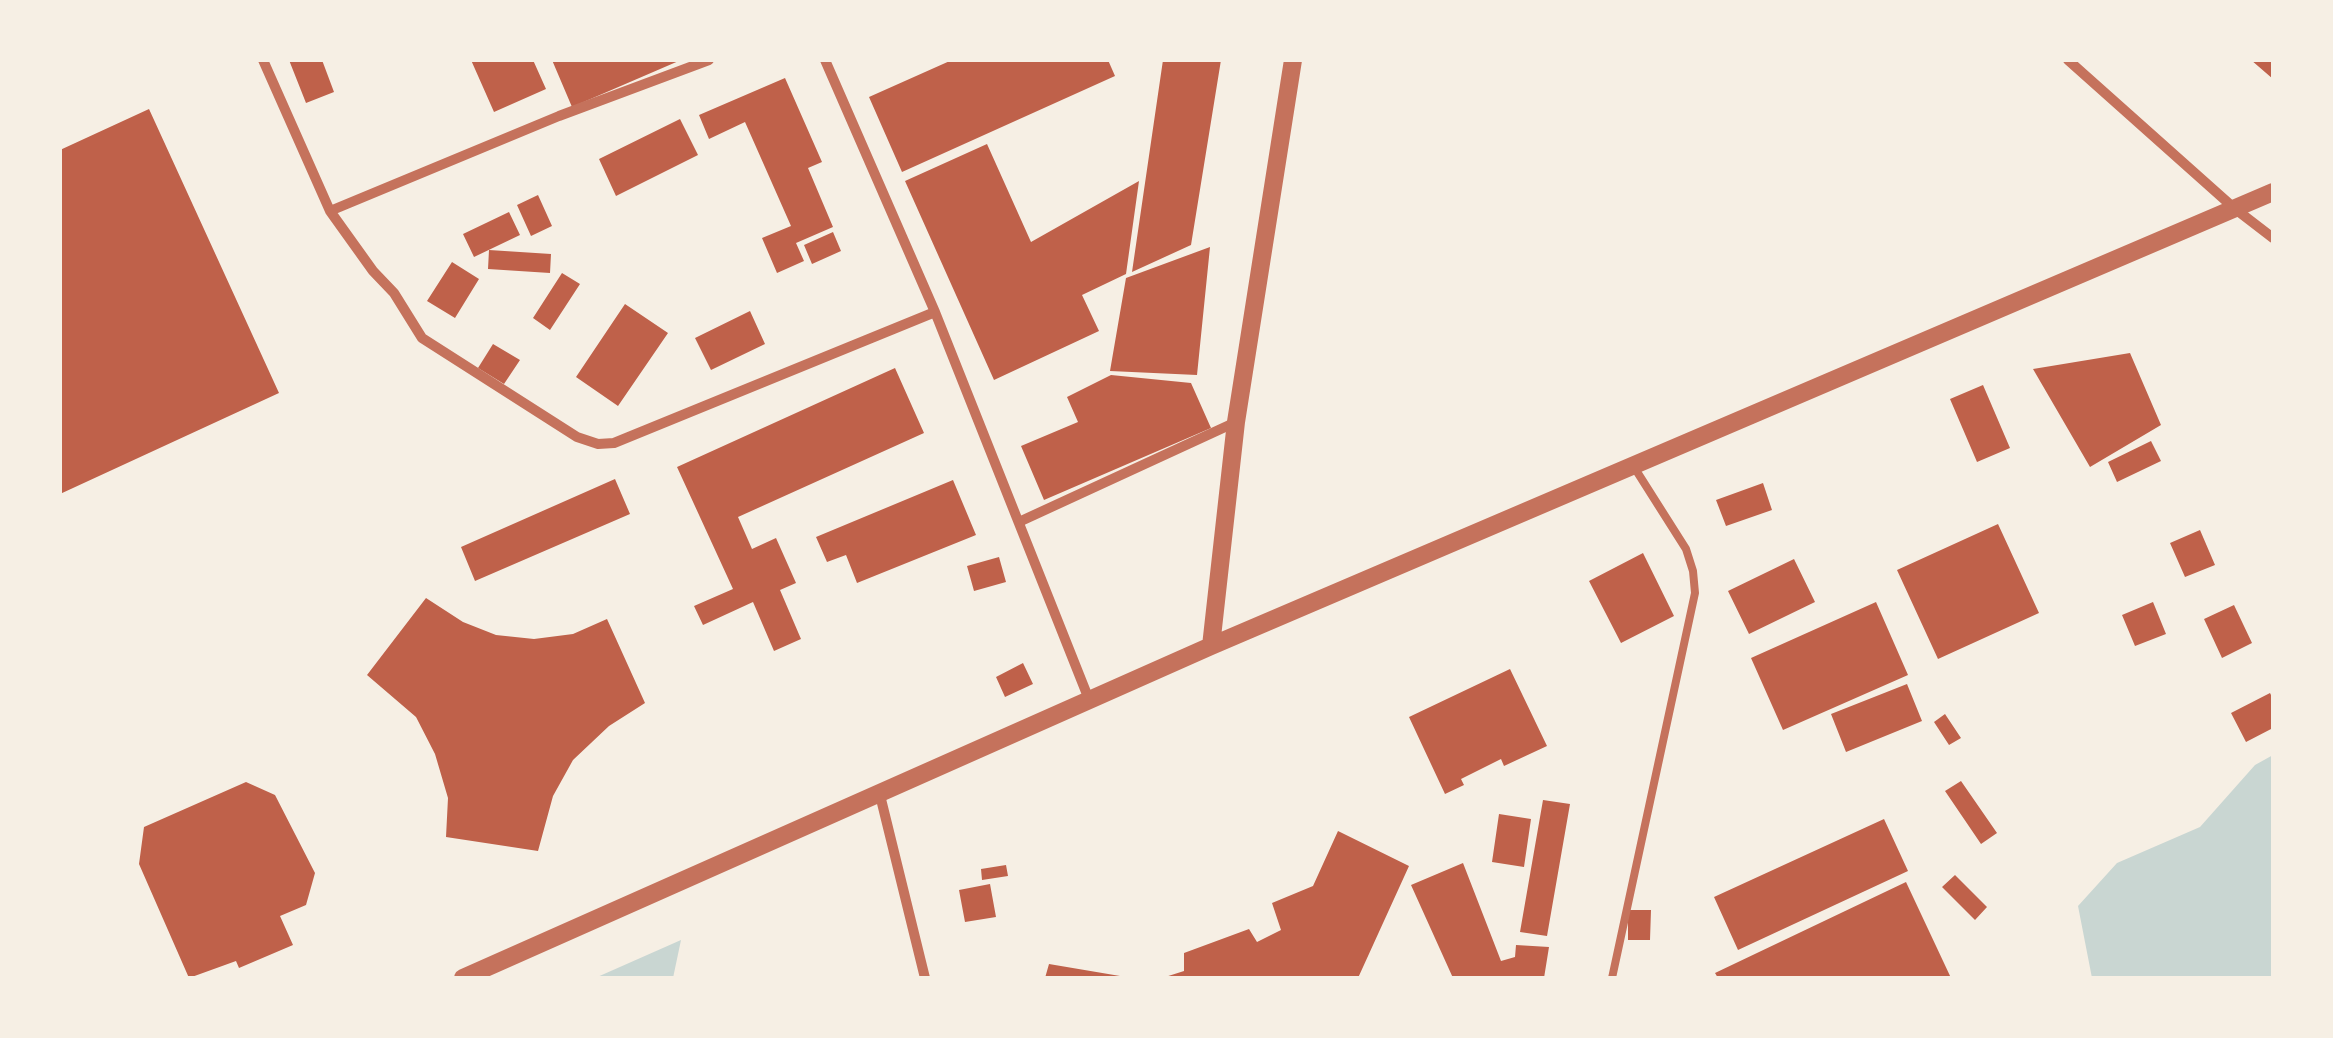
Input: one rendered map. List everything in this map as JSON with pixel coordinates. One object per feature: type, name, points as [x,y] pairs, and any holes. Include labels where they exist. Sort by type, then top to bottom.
[{"type":"street","points":[[263,60],[330,211],[394,293],[422,338],[577,437],[598,444],[614,443],[935,312]]},
{"type":"street","points":[[330,211],[559,116],[709,60]]},
{"type":"street","points":[[826,60],[935,312],[1090,702]]},
{"type":"street","points":[[1212,646],[1236,422],[1293,60]]},
{"type":"street","points":[[2068,60],[2273,238]]},
{"type":"street","points":[[463,978],[1212,646],[2273,192]]},
{"type":"street","points":[[1020,521],[1236,422]]},
{"type":"street","points":[[879,791],[925,978]]},
{"type":"lane","points":[[1612,978],[1694,594],[1693,571],[1686,549],[1632,464]]},
{"type":"shaded area","points":[[2273,755],[2273,978],[2092,978],[2078,906],[2117,863],[2200,827],[2255,765]]},
{"type":"shaded area","points":[[681,940],[673,978],[595,978]]},
{"type":"building","points":[[289,60],[322,60],[334,92],[306,103]]},
{"type":"building","points":[[471,60],[533,60],[546,89],[494,112]]},
{"type":"building","points":[[552,60],[681,60],[572,107]]},
{"type":"building","points":[[952,60],[1108,60],[1115,76],[902,172],[869,97]]},
{"type":"building","points":[[1163,60],[1221,60],[1191,245],[1132,272]]},
{"type":"building","points":[[2251,60],[2273,60],[2273,79]]},
{"type":"building","points":[[785,78],[822,162],[808,168],[833,227],[796,243],[804,261],[777,273],[762,238],[791,226],[745,122],[709,139],[699,115]]},
{"type":"building","points":[[149,109],[279,393],[60,494],[60,150]]},
{"type":"building","points":[[680,119],[698,155],[616,196],[599,159]]},
{"type":"building","points":[[987,144],[1031,242],[1139,181],[1126,274],[1082,295],[1099,331],[994,380],[905,181]]},
{"type":"building","points":[[538,195],[552,226],[531,236],[517,205]]},
{"type":"building","points":[[509,212],[520,235],[474,257],[463,234]]},
{"type":"building","points":[[833,232],[841,251],[812,264],[804,245]]},
{"type":"building","points":[[1210,247],[1197,375],[1110,371],[1126,278]]},
{"type":"building","points":[[489,250],[551,254],[550,273],[488,269]]},
{"type":"building","points":[[452,262],[479,279],[455,318],[427,301]]},
{"type":"building","points":[[562,273],[580,284],[550,330],[533,318]]},
{"type":"building","points":[[625,304],[668,333],[618,406],[576,377]]},
{"type":"building","points":[[750,311],[765,344],[711,370],[695,338]]},
{"type":"building","points":[[493,344],[520,360],[504,384],[478,368]]},
{"type":"building","points":[[2130,353],[2161,425],[2090,467],[2033,369]]},
{"type":"building","points":[[895,368],[924,433],[738,517],[752,549],[776,538],[796,583],[780,590],[801,639],[774,651],[753,602],[703,625],[694,606],[733,589],[677,467]]},
{"type":"building","points":[[1111,375],[1191,383],[1211,428],[1044,500],[1021,446],[1078,422],[1067,397]]},
{"type":"building","points":[[1983,385],[2010,448],[1977,462],[1950,399]]},
{"type":"building","points":[[2151,441],[2161,461],[2117,482],[2108,462]]},
{"type":"building","points":[[615,479],[630,514],[475,581],[461,547]]},
{"type":"building","points":[[953,480],[976,535],[857,583],[846,555],[827,562],[816,537]]},
{"type":"building","points":[[1763,483],[1772,510],[1726,526],[1716,500]]},
{"type":"building","points":[[1998,524],[2039,613],[1938,659],[1897,570]]},
{"type":"building","points":[[2200,530],[2215,565],[2185,577],[2170,543]]},
{"type":"building","points":[[1643,553],[1674,616],[1621,643],[1589,581]]},
{"type":"building","points":[[999,557],[1006,582],[974,591],[967,566]]},
{"type":"building","points":[[1794,559],[1815,602],[1749,634],[1728,591]]},
{"type":"building","points":[[426,598],[463,622],[496,635],[534,639],[573,634],[607,619],[645,703],[609,726],[573,760],[553,796],[538,851],[446,837],[448,798],[435,754],[416,717],[367,675]]},
{"type":"building","points":[[1876,602],[1908,675],[1783,730],[1751,658]]},
{"type":"building","points":[[2153,602],[2166,634],[2135,646],[2122,615]]},
{"type":"building","points":[[2234,605],[2252,643],[2222,658],[2204,619]]},
{"type":"building","points":[[1023,663],[1033,684],[1005,697],[996,677]]},
{"type":"building","points":[[1510,669],[1547,746],[1504,766],[1501,759],[1461,779],[1464,785],[1445,794],[1409,717]]},
{"type":"building","points":[[1907,684],[1922,721],[1846,752],[1831,714]]},
{"type":"building","points":[[2270,693],[2273,728],[2246,742],[2231,713]]},
{"type":"building","points":[[1945,714],[1961,738],[1949,745],[1934,722]]},
{"type":"building","points":[[1961,781],[1997,833],[1981,844],[1945,791]]},
{"type":"building","points":[[246,782],[275,795],[315,873],[306,905],[280,916],[293,945],[239,968],[236,961],[189,978],[139,864],[144,827]]},
{"type":"building","points":[[1543,800],[1570,804],[1547,936],[1520,932]]},
{"type":"building","points":[[1499,814],[1531,819],[1524,867],[1492,862]]},
{"type":"building","points":[[1884,819],[1908,871],[1738,950],[1714,897]]},
{"type":"building","points":[[1338,831],[1409,866],[1358,978],[1162,978],[1184,971],[1184,953],[1249,929],[1257,942],[1281,930],[1272,903],[1313,886]]},
{"type":"building","points":[[1463,863],[1501,961],[1515,957],[1516,945],[1549,947],[1544,978],[1453,978],[1411,885]]},
{"type":"building","points":[[1006,865],[1008,876],[982,880],[981,869]]},
{"type":"building","points":[[1955,875],[1987,907],[1975,920],[1942,887]]},
{"type":"building","points":[[1906,882],[1951,978],[1718,978],[1715,973]]},
{"type":"building","points":[[990,884],[996,917],[965,922],[959,890]]},
{"type":"building","points":[[1628,910],[1651,910],[1650,940],[1628,940]]},
{"type":"building","points":[[1049,964],[1120,976],[1120,978],[1045,978]]}]
